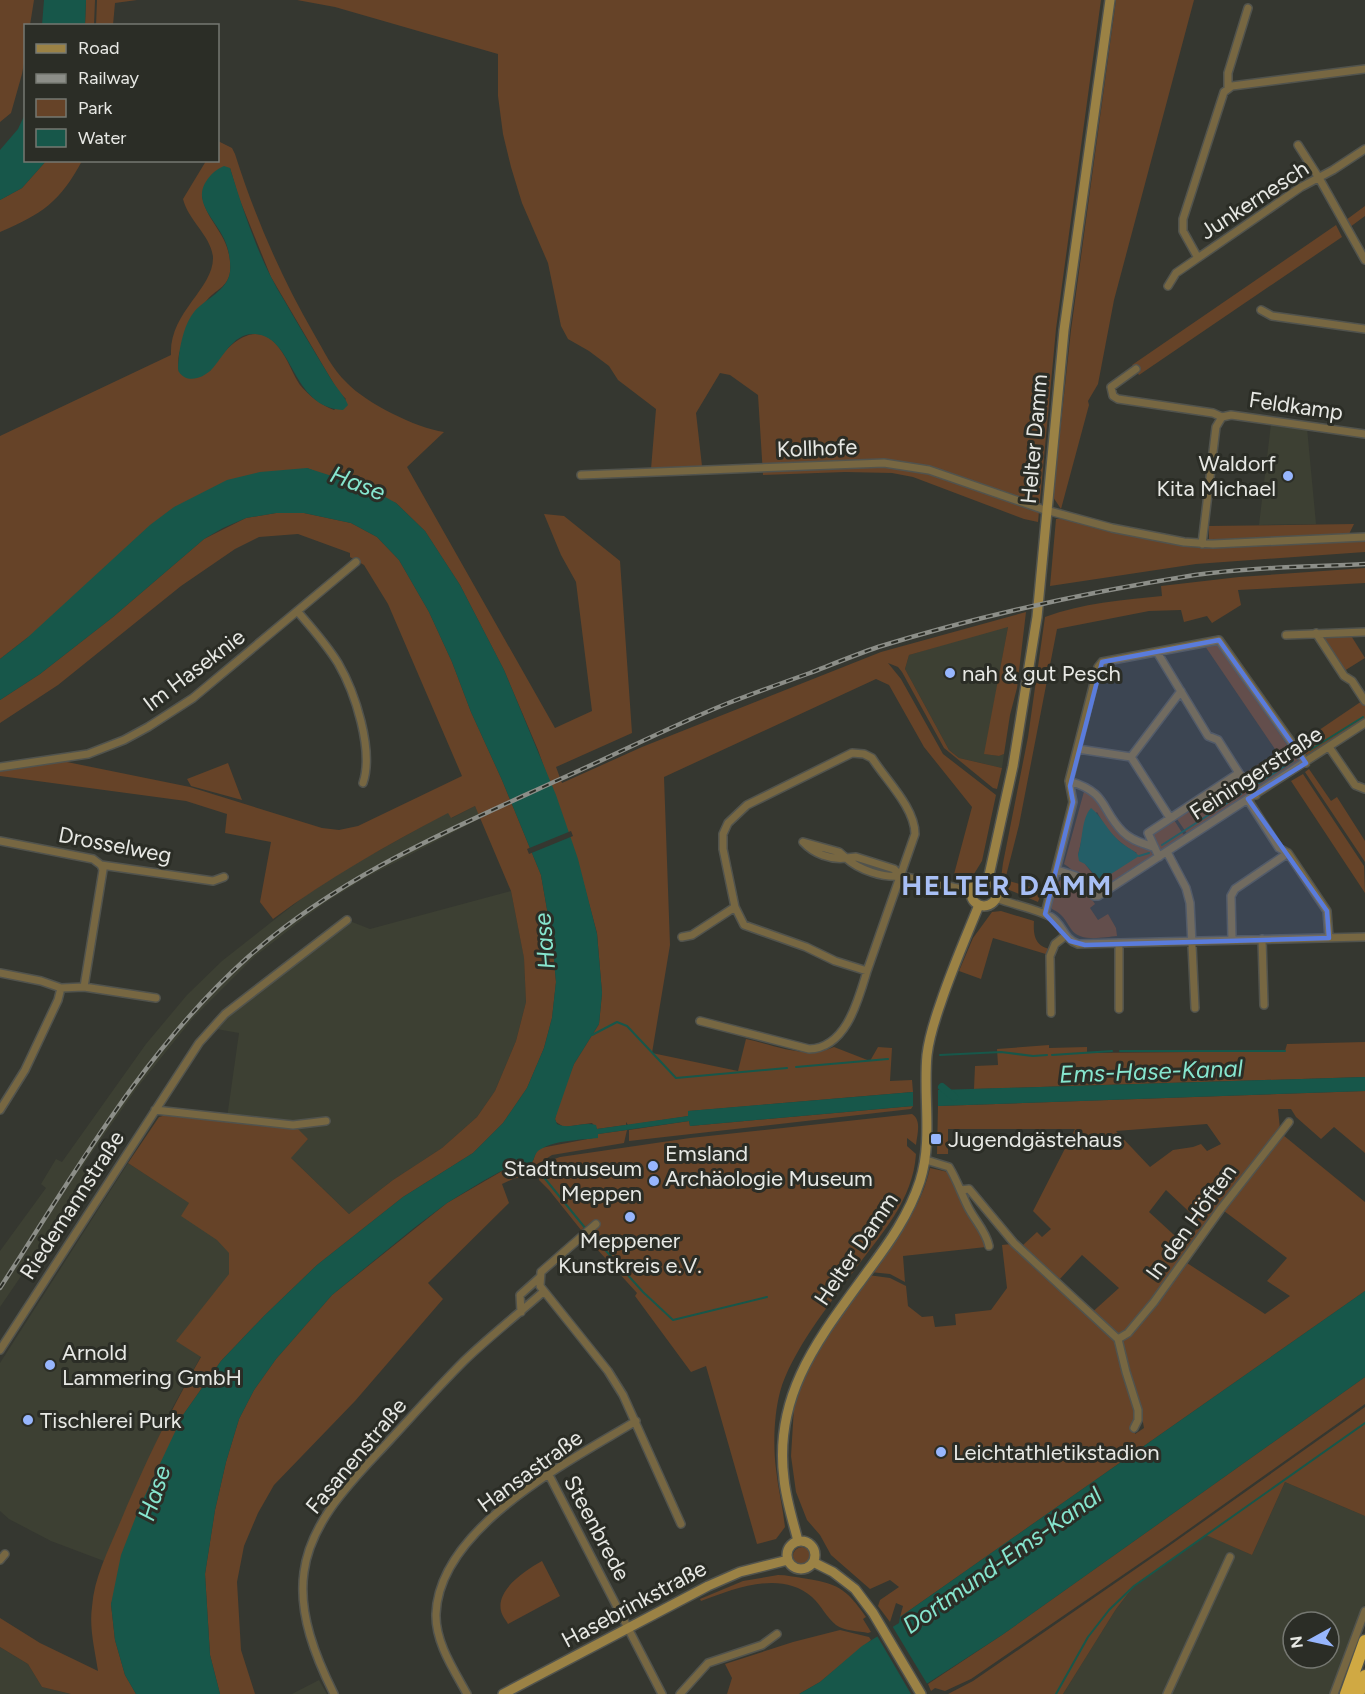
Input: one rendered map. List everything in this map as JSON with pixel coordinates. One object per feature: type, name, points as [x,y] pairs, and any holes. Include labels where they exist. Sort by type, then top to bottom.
[{"type":"highway","points":[[1346,1694],[1365,1641]]},
{"type":"highway","points":[[1358,1694],[1365,1676]]},
{"type":"street","name":"Helter Damm","points":[[988,880],[1026,696],[1039,599],[1064,330],[1110,0]]},
{"type":"street","points":[[1198,258],[1184,231],[1184,212],[1222,97],[1228,88],[1228,73],[1248,8]]},
{"type":"street","points":[[1228,88],[1365,69]]},
{"type":"street","points":[[1298,145],[1365,260]]},
{"type":"street","name":"Junkernesch","points":[[1167,286],[1176,273],[1301,187],[1365,149]]},
{"type":"street","points":[[1261,310],[1272,315],[1365,328]]},
{"type":"street","name":"Feldkamp","points":[[1136,369],[1111,387],[1113,396],[1118,399],[1213,413],[1222,417],[1231,415],[1365,434]]},
{"type":"street","name":"Feldkamp","points":[[1202,544],[1216,427],[1222,417]]},
{"type":"street","name":"Kollhofe","points":[[580,475],[884,463],[929,470],[1047,511],[1112,528],[1202,544],[1365,537]]},
{"type":"street","points":[[1365,529],[1365,537]]},
{"type":"street","name":"Im Haseknie","points":[[0,767],[88,753],[124,740],[194,698],[356,562]]},
{"type":"street","points":[[298,612],[339,664],[354,699],[368,762],[363,783]]},
{"type":"street","points":[[1286,635],[1365,632]]},
{"type":"street","points":[[1316,633],[1344,676],[1352,681],[1365,701]]},
{"type":"street","points":[[1045,915],[1073,802],[1069,781],[1098,667],[1102,662],[1219,640],[1306,763]]},
{"type":"street","points":[[1157,651],[1208,736],[1218,740],[1256,795]]},
{"type":"street","points":[[1131,757],[1181,691]]},
{"type":"street","name":"Feiningerstraße","points":[[1057,870],[1076,876],[1094,896],[1098,896],[1365,723]]},
{"type":"street","points":[[1329,747],[1355,785],[1365,789]]},
{"type":"street","points":[[1078,749],[1131,757],[1170,818]]},
{"type":"street","points":[[700,1020],[808,1049],[828,1045],[843,1032],[859,997],[915,834],[915,823],[910,812],[872,759],[864,754],[852,753],[747,805],[728,823],[723,834],[735,907],[744,925],[806,947],[835,961],[867,971]]},
{"type":"street","points":[[1159,857],[1148,833],[1239,773]]},
{"type":"street","points":[[1069,781],[1086,786],[1096,795],[1124,834],[1133,840],[1154,847]]},
{"type":"street","points":[[1248,800],[1279,848],[1288,853],[1327,911],[1329,938]]},
{"type":"street","name":"Drosselweg","points":[[0,841],[93,859],[101,865],[213,881],[224,876]]},
{"type":"street","points":[[846,858],[837,859],[810,850],[803,842],[839,852],[846,858],[854,865],[891,877],[901,876],[971,891]]},
{"type":"street","points":[[1167,852],[1186,888],[1190,903],[1195,1008]]},
{"type":"street","points":[[1232,940],[1231,896],[1235,889],[1288,853]]},
{"type":"street","points":[[84,987],[103,870],[101,865]]},
{"type":"street","points":[[988,880],[996,887],[996,898],[988,905],[979,905],[973,900],[971,891],[976,882],[988,880]]},
{"type":"street","points":[[996,898],[1056,921],[1065,936],[1078,944],[1365,938]]},
{"type":"street","name":"Helter Damm","points":[[798,1541],[786,1496],[783,1457],[785,1421],[794,1388],[804,1365],[823,1334],[885,1248],[911,1207],[926,1160],[926,1069],[930,1035],[979,905]]},
{"type":"street","points":[[682,937],[692,935],[735,907]]},
{"type":"street","name":"Riedemannstraße","points":[[0,1350],[155,1110],[211,1028],[225,1014],[347,920]]},
{"type":"street","points":[[1051,1012],[1050,956],[1055,944],[1065,936]]},
{"type":"street","points":[[1262,939],[1264,1005]]},
{"type":"street","points":[[1119,944],[1119,1009]]},
{"type":"street","points":[[0,973],[41,981],[61,988],[84,987],[156,998]]},
{"type":"street","points":[[0,1110],[25,1070],[58,1000],[61,988]]},
{"type":"street","points":[[155,1110],[292,1125],[326,1121]]},
{"type":"street","name":"In den Höften","points":[[1118,1339],[1128,1333],[1154,1302],[1220,1210],[1289,1122]]},
{"type":"street","points":[[926,1160],[949,1167],[969,1210],[987,1238],[989,1246]]},
{"type":"street","points":[[961,1190],[969,1189],[1014,1243],[1118,1339],[1138,1410],[1138,1420],[1134,1428]]},
{"type":"street","points":[[521,1312],[520,1295],[539,1278],[542,1272],[594,1226]]},
{"type":"street","points":[[539,1278],[543,1293],[608,1371],[636,1421],[681,1524]]},
{"type":"street","name":"Fasanenstraße","points":[[334,1694],[313,1643],[305,1608],[304,1572],[315,1534],[328,1512],[349,1486],[430,1396],[466,1360],[543,1293]]},
{"type":"street","name":"Hansastraße","points":[[467,1694],[438,1636],[436,1614],[440,1589],[449,1567],[467,1542],[495,1515],[549,1474],[636,1421]]},
{"type":"street","name":"Steenbrede","points":[[549,1474],[662,1694]]},
{"type":"street","points":[[798,1541],[806,1542],[813,1548],[815,1556],[807,1568],[794,1567],[788,1560],[790,1547],[798,1541]]},
{"type":"street","points":[[1167,1694],[1230,1557]]},
{"type":"street","name":"Hasebrinkstraße","points":[[503,1694],[725,1578],[788,1560]]},
{"type":"street","points":[[813,1562],[833,1572],[855,1589],[881,1626],[921,1694]]},
{"type":"street","points":[[1334,1694],[1365,1611]]},
{"type":"street","points":[[680,1694],[708,1663],[762,1645],[777,1634]]},
{"type":"highlighted area","points":[[1219,640],[1306,763],[1248,799],[1327,911],[1329,938],[1085,945],[1070,941],[1045,914],[1073,802],[1070,786],[1102,662]]},
{"type":"shaded area","name":"Waldorf Kita Michael","points":[[1271,424],[1307,428],[1316,524],[1259,525]]},
{"type":"shaded area","points":[[1008,627],[985,754],[999,756],[1004,754],[1002,768],[959,758],[949,750],[905,669],[909,655]]},
{"type":"shaded area","points":[[475,806],[481,818],[365,878],[323,904],[254,957],[193,1018],[136,1089],[95,1148],[81,1169],[90,1175],[0,1307],[0,1251],[46,1188],[41,1184],[56,1159],[62,1162],[146,1044],[187,995],[222,961],[306,895],[349,867],[448,812],[452,818]]},
{"type":"shaded area","points":[[511,891],[524,957],[526,1002],[516,1041],[495,1091],[477,1117],[442,1148],[393,1180],[349,1214],[290,1157],[308,1139],[227,1118],[239,1033],[211,1028],[347,920],[370,929]]},
{"type":"shaded area","points":[[128,1163],[285,1265],[201,1356],[170,1412],[104,1561],[51,1541],[9,1519],[0,1511],[0,1363]]},
{"type":"shaded area","points":[[1285,1482],[1365,1516],[1365,1604],[1341,1668],[1341,1610],[1281,1610],[1281,1670],[1340,1670],[1331,1694],[1063,1694],[1116,1609],[1134,1586],[1207,1535],[1252,1555]]},
{"type":"shaded area","points":[[0,1647],[28,1664],[42,1687],[71,1694],[0,1694]]},
{"type":"shaded area","points":[[319,1680],[327,1694],[292,1694]]},
{"type":"green space","points":[[0,0],[34,0],[30,24],[24,24],[22,74],[11,113],[0,122]]},
{"type":"green space","points":[[86,0],[95,0],[94,24],[85,24]]},
{"type":"green space","points":[[97,0],[137,0],[115,3],[113,24],[96,24]]},
{"type":"green space","points":[[297,0],[1101,0],[1056,329],[1038,522],[1024,519],[913,477],[892,473],[763,475],[758,395],[730,375],[720,373],[696,413],[702,466],[651,469],[656,409],[618,380],[609,366],[568,339],[561,326],[548,263],[522,203],[503,134],[498,96],[498,54],[335,7]]},
{"type":"green space","points":[[1116,0],[1194,0],[1114,300],[1098,384],[1088,401],[1089,405],[1061,509],[1053,497],[1071,330]]},
{"type":"green space","points":[[219,142],[232,148],[260,224],[280,269],[333,366],[355,391],[366,399],[420,425],[444,432],[407,467],[555,728],[592,711],[576,582],[561,555],[544,514],[564,516],[620,561],[632,733],[556,767],[562,783],[642,747],[881,652],[1026,612],[1017,688],[1004,754],[999,756],[984,754],[1008,627],[909,655],[905,669],[949,750],[959,758],[1002,768],[997,789],[944,748],[902,672],[898,667],[888,663],[901,679],[943,754],[996,795],[982,861],[974,874],[953,878],[972,807],[924,747],[889,685],[876,679],[664,777],[670,945],[652,1053],[738,1071],[746,1039],[802,1052],[824,1051],[834,1047],[870,1061],[878,1047],[892,1048],[890,1081],[912,1080],[913,1092],[689,1111],[689,1116],[628,1125],[626,1122],[626,1125],[597,1129],[592,1123],[564,1127],[556,1122],[560,1097],[574,1064],[599,1024],[602,993],[597,933],[577,859],[538,750],[504,670],[460,585],[425,531],[396,503],[307,468],[27,638],[0,659],[0,436],[171,355],[172,340],[177,326],[207,280],[213,257],[208,242],[183,199],[205,162],[219,162]],"holes":[[[230,168],[239,198],[271,277],[339,392],[346,399],[334,410],[320,403],[304,389],[282,352],[273,341],[263,335],[253,334],[234,343],[210,371],[179,372],[179,354],[192,326],[204,304],[229,277],[230,259],[227,248],[208,214],[202,195]]]},
{"type":"green space","points":[[45,162],[81,162],[66,187],[48,205],[27,219],[0,232],[0,200],[22,188]]},
{"type":"green space","points":[[1365,206],[1365,216],[1350,227],[1346,220]]},
{"type":"green space","points":[[1336,225],[1342,237],[1139,375],[1132,365]]},
{"type":"green space","points":[[276,513],[304,513],[351,523],[377,537],[399,560],[429,612],[541,875],[552,938],[556,982],[552,1018],[544,1048],[527,1088],[503,1123],[473,1153],[403,1197],[317,1265],[221,1361],[183,1415],[111,1604],[115,1640],[125,1675],[136,1694],[71,1694],[42,1687],[28,1664],[0,1647],[0,1618],[40,1643],[98,1671],[91,1615],[99,1575],[147,1461],[201,1357],[176,1341],[229,1274],[229,1253],[217,1240],[181,1216],[189,1203],[128,1163],[159,1117],[166,1115],[296,1127],[308,1139],[291,1158],[349,1214],[393,1180],[442,1148],[477,1117],[495,1091],[516,1041],[526,1002],[524,958],[511,891],[475,806],[451,818],[448,813],[403,837],[336,876],[273,919],[260,902],[271,842],[225,833],[227,814],[186,801],[0,776],[0,771],[62,761],[190,787],[322,828],[339,830],[358,826],[462,776],[388,604],[364,565],[350,557],[350,553],[298,534],[259,537],[235,549],[181,586],[58,685],[0,723],[0,700],[40,674],[113,617],[204,539],[246,518]]},
{"type":"green space","points":[[1064,518],[1183,546],[1201,548],[1365,540],[1365,552],[1196,564],[1050,586],[1056,519]]},
{"type":"green space","points":[[1354,524],[1349,534],[1209,540],[1209,526]]},
{"type":"green space","points":[[1365,568],[1365,583],[1238,590],[1241,605],[1212,623],[1207,616],[1184,622],[1181,610],[1149,611],[1057,629],[1019,825],[1005,880],[1042,890],[1038,902],[1007,889],[1001,878],[1003,863],[1028,737],[1045,617],[1088,605],[1162,596],[1161,586],[1239,577]]},
{"type":"green space","points":[[1350,634],[1365,658],[1344,671],[1324,641],[1324,637]]},
{"type":"green space","points":[[1217,644],[1290,749],[1300,759],[1299,763],[1258,789],[1239,768],[1245,773],[1277,752],[1205,646]]},
{"type":"green space","points":[[1362,701],[1365,706],[1365,719],[1308,756],[1297,745]]},
{"type":"green space","points":[[228,763],[242,800],[191,786],[187,779]]},
{"type":"green space","points":[[1309,769],[1331,801],[1337,797],[1365,841],[1365,862],[1305,772]]},
{"type":"green space","points":[[1303,774],[1364,866],[1365,893],[1291,781]]},
{"type":"green space","points":[[1236,779],[1241,780],[1249,791],[1249,795],[1188,835],[1177,819]]},
{"type":"green space","points":[[1085,788],[1115,826],[1141,842],[1153,855],[1099,890],[1064,864]],"holes":[[[1097,812],[1119,841],[1137,853],[1096,878],[1078,855],[1086,820]]]},
{"type":"green space","points":[[1174,820],[1185,837],[1160,853],[1152,835]]},
{"type":"green space","points":[[1071,877],[1087,892],[1095,904],[1090,908],[1098,920],[1108,914],[1116,928],[1117,936],[1086,938],[1080,936],[1071,929],[1061,915],[1052,909],[1053,896],[1058,883]]},
{"type":"green space","points":[[1001,911],[1034,921],[1036,939],[1045,948],[1050,949],[1049,955],[993,938],[981,979],[959,971],[973,938],[992,912]]},
{"type":"green space","points":[[1365,1042],[1365,1077],[974,1089],[975,1066],[998,1065],[997,1049],[1049,1045],[1049,1048],[1087,1047],[1087,1053],[1285,1051],[1287,1044]]},
{"type":"green space","points":[[1365,1091],[1365,1153],[1334,1127],[1321,1139],[1296,1117],[1291,1109],[1278,1109],[1280,1129],[1148,1314],[1187,1263],[1265,1314],[1290,1296],[1267,1281],[1287,1258],[1224,1211],[1283,1135],[1365,1202],[1365,1291],[900,1617],[903,1606],[896,1603],[890,1622],[878,1606],[880,1600],[899,1587],[890,1580],[870,1589],[831,1555],[820,1535],[807,1520],[796,1492],[791,1456],[794,1407],[804,1373],[868,1275],[890,1278],[906,1286],[908,1306],[922,1317],[933,1316],[935,1327],[956,1325],[955,1314],[991,1310],[1007,1288],[1002,1245],[1011,1244],[1088,1316],[1119,1288],[1082,1255],[1059,1280],[1023,1245],[1037,1232],[1042,1237],[1051,1229],[1033,1211],[1075,1129],[948,1129],[948,1154],[937,1154],[938,1106]],"holes":[[[1207,1124],[1221,1144],[1207,1151],[1201,1144],[1173,1150],[1150,1167],[1116,1131]],[[1166,1190],[1201,1223],[1185,1245],[1149,1212]],[[1116,1340],[1122,1341],[1140,1407],[1144,1428],[1135,1434],[1134,1411],[1122,1373]]]},
{"type":"green space","points":[[913,1106],[911,1109],[629,1141],[629,1130],[689,1121],[690,1126]]},
{"type":"green space","points":[[912,1114],[918,1124],[916,1145],[907,1138],[907,1146],[916,1154],[914,1171],[903,1201],[886,1229],[802,1344],[785,1377],[778,1401],[774,1440],[785,1527],[776,1539],[757,1544],[706,1366],[691,1372],[635,1296],[637,1293],[586,1237],[598,1227],[593,1221],[581,1230],[539,1180],[540,1171],[548,1162],[560,1157],[690,1138]]},
{"type":"green space","points":[[627,1130],[624,1143],[552,1155],[541,1162],[536,1173],[502,1184],[509,1203],[428,1283],[443,1299],[355,1401],[274,1485],[258,1513],[244,1546],[237,1582],[241,1650],[255,1694],[220,1694],[210,1655],[205,1574],[215,1510],[239,1419],[254,1390],[276,1359],[332,1295],[447,1203],[516,1163],[524,1165],[533,1161],[536,1152],[541,1148],[598,1137],[598,1134]]},
{"type":"green space","points":[[930,1168],[948,1172],[963,1206],[985,1240],[986,1247],[903,1256],[905,1282],[890,1274],[870,1272],[889,1249],[914,1211]]},
{"type":"green space","points":[[1365,1377],[1365,1404],[1168,1544],[971,1679],[945,1691],[935,1688],[931,1691],[928,1684],[1002,1635]]},
{"type":"green space","points":[[1365,1407],[1365,1516],[1285,1482],[1252,1555],[1206,1535],[1134,1586],[1116,1609],[1063,1694],[948,1694],[973,1681]]},
{"type":"green space","points":[[802,1547],[808,1550],[811,1556],[808,1562],[802,1565],[796,1562],[793,1556],[796,1550]]},
{"type":"green space","points":[[542,1561],[560,1596],[508,1624],[501,1611],[503,1595],[514,1581]]},
{"type":"green space","points":[[778,1575],[824,1582],[840,1588],[859,1607],[866,1617],[863,1619],[871,1632],[839,1627],[812,1597],[786,1584],[758,1584],[701,1601],[700,1599],[743,1581]]},
{"type":"green space","points":[[840,1630],[869,1637],[871,1640],[820,1682],[799,1694],[727,1694],[732,1678],[725,1664],[793,1642]]},
{"type":"water","points":[[44,0],[86,0],[85,24],[42,24]]},
{"type":"water","points":[[24,116],[24,162],[45,162],[22,188],[0,200],[0,150],[18,129]]},
{"type":"water","points":[[224,166],[230,168],[253,236],[275,285],[347,402],[348,405],[343,410],[326,406],[313,397],[302,385],[278,347],[268,338],[255,334],[248,334],[235,341],[211,370],[204,375],[191,379],[182,376],[179,372],[180,350],[188,321],[199,307],[225,284],[230,272],[229,252],[207,211],[202,196],[207,180]]},
{"type":"water","name":"Hase","points":[[307,468],[369,488],[396,503],[425,531],[460,585],[504,670],[556,795],[578,859],[597,934],[602,993],[599,1024],[574,1064],[555,1119],[557,1124],[567,1126],[591,1124],[596,1125],[597,1129],[688,1116],[688,1111],[913,1092],[913,1106],[690,1126],[689,1121],[598,1134],[598,1138],[547,1146],[537,1152],[530,1165],[516,1163],[447,1203],[332,1295],[276,1359],[254,1390],[239,1419],[215,1510],[205,1574],[210,1655],[220,1694],[136,1694],[125,1675],[115,1640],[111,1604],[121,1555],[140,1506],[183,1415],[221,1361],[317,1265],[403,1197],[473,1153],[503,1123],[527,1088],[544,1048],[552,1018],[556,982],[552,938],[541,875],[429,612],[399,560],[377,537],[351,523],[304,513],[276,513],[246,518],[204,539],[113,617],[40,674],[0,700],[0,659],[27,638],[150,525],[174,507],[227,480],[260,472]]},
{"type":"water","points":[[1091,808],[1119,841],[1139,856],[1100,881],[1085,864],[1079,861],[1078,855],[1085,818]]},
{"type":"water","points":[[1365,1077],[1365,1091],[938,1106],[938,1090]]},
{"type":"water","name":"Dortmund-Ems-Kanal","points":[[1365,1291],[1365,1377],[1002,1635],[911,1694],[799,1694],[820,1682],[862,1646],[899,1623],[900,1617]]},
{"type":"pier","points":[[571,831],[573,836],[529,854],[527,849]]},
{"type":"pier","points":[[891,1624],[929,1687],[917,1694],[911,1694],[876,1634]]},
{"type":"waterway","points":[[1310,750],[1363,717]]},
{"type":"waterway","points":[[1259,783],[1293,761]]},
{"type":"waterway","points":[[1162,845],[1241,794]]},
{"type":"waterway","points":[[1139,856],[1149,853]]},
{"type":"waterway","points":[[592,1035],[617,1022],[627,1026],[676,1078],[787,1068]]},
{"type":"waterway","points":[[1052,1055],[1112,1051]]},
{"type":"waterway","points":[[1120,1051],[1285,1051]]},
{"type":"waterway","points":[[940,1055],[1001,1052],[1033,1056],[1047,1055]]},
{"type":"waterway","points":[[796,1067],[888,1059]]},
{"type":"waterway","name":"Ems-Hase-Kanal","points":[[942,1087],[954,1097]]},
{"type":"waterway","points":[[542,1175],[586,1229]]},
{"type":"waterway","points":[[590,1233],[643,1292],[673,1320],[767,1297]]},
{"type":"waterway","points":[[1056,1694],[1088,1637],[1109,1610],[1134,1586],[1365,1423]]},
{"type":"railway","points":[[0,1288],[113,1114],[176,1032],[210,994],[247,958],[282,929],[318,903],[395,858],[475,818],[705,713],[878,647],[917,635],[1075,597],[1195,575],[1237,570],[1365,564]]},
{"type":"place","name":"Waldorf Kita Michael","points":[[1288,476]]},
{"type":"place","name":"nah & gut Pesch","points":[[950,673]]},
{"type":"place","name":"Jugendgästehaus","points":[[936,1139]]},
{"type":"place","name":"Emsland Archäologie Museum","points":[[653,1166]]},
{"type":"place","name":"Stadtmuseum Meppen","points":[[654,1181]]},
{"type":"place","name":"Meppener Kunstkreis e.V.","points":[[630,1217]]},
{"type":"place","name":"Arnold Lammering GmbH","points":[[50,1365]]},
{"type":"place","name":"Tischlerei Purk","points":[[28,1420]]},
{"type":"place","name":"Leichtathletikstadion","points":[[941,1452]]},
{"type":"district","name":"HELTER DAMM","points":[[1007,885]]}]
